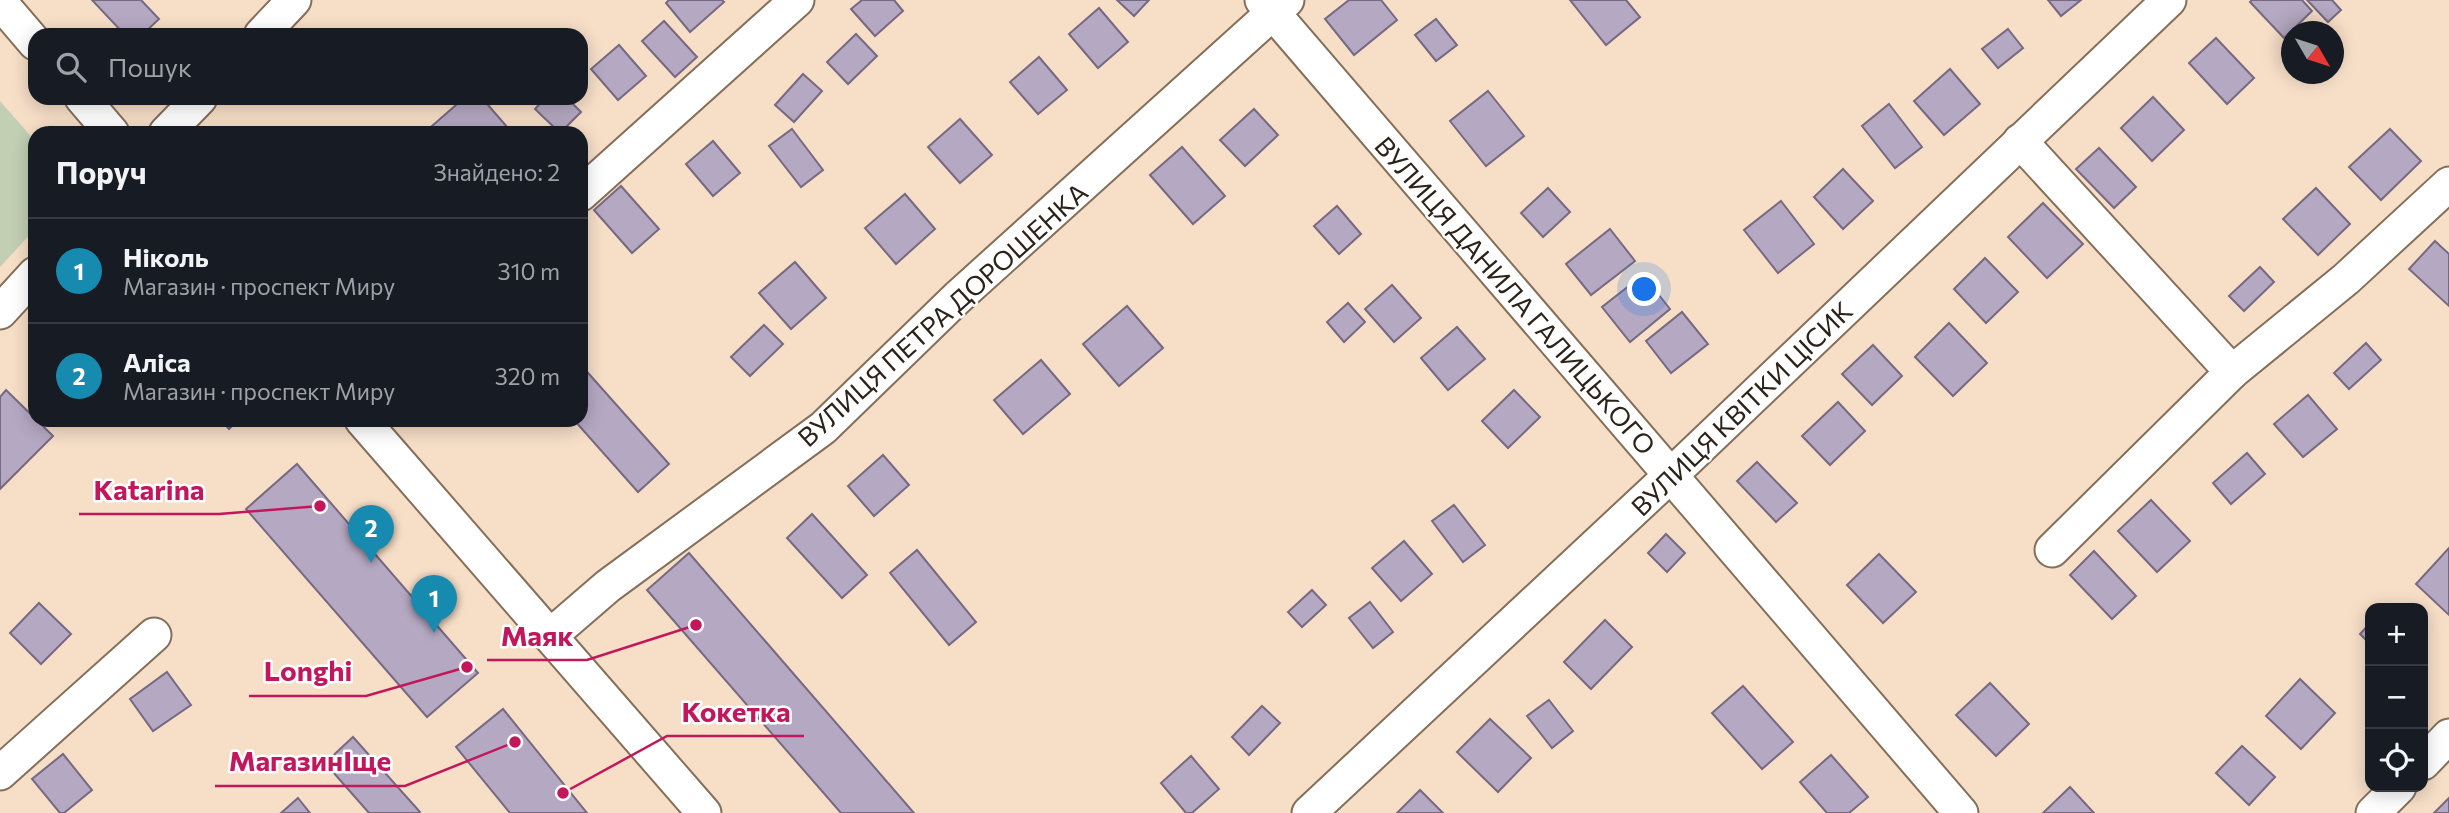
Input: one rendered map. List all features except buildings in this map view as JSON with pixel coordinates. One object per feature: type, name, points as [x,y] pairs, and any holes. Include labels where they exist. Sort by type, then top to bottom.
[{"type":"street","points":[[268,28],[295,0]]},
{"type":"street","points":[[588,188],[797,0]]},
{"type":"street","name":"ВУЛИЦЯ КВІТКИ ЦІСИК","points":[[1309,813],[1671,475],[2169,0]]},
{"type":"street","points":[[0,2],[28,35]]},
{"type":"street","name":"ВУЛИЦЯ ДАНИЛА ГАЛИЦЬКОГО","points":[[1274,4],[1671,475],[1961,813]]},
{"type":"street","name":"ВУЛИЦЯ ПЕТРА ДОРОШЕНКА","points":[[550,636],[608,586],[823,428],[957,298],[1274,4]]},
{"type":"street","points":[[88,105],[106,126]]},
{"type":"street","points":[[173,126],[193,105]]},
{"type":"street","points":[[2020,141],[2232,372]]},
{"type":"street","points":[[2052,550],[2232,372],[2346,279],[2449,184]]},
{"type":"street","points":[[0,312],[28,282]]},
{"type":"street","points":[[368,427],[704,813]]},
{"type":"street","points":[[0,773],[155,635]]},
{"type":"street","points":[[2428,758],[2449,736]]},
{"type":"street","points":[[2373,813],[2394,792]]},
{"type":"green space","points":[[0,101],[28,133],[28,237],[0,267]]},
{"type":"place","name":"Katarina","points":[[320,506]]},
{"type":"place","name":"Аліса","points":[[371,563]]},
{"type":"place","name":"Маяк","points":[[696,625]]},
{"type":"place","name":"Ніколь","points":[[434,633]]},
{"type":"place","name":"Longhi","points":[[467,667]]},
{"type":"place","name":"МагазинІще","points":[[515,742]]},
{"type":"place","name":"Кокетка","points":[[563,793]]}]
